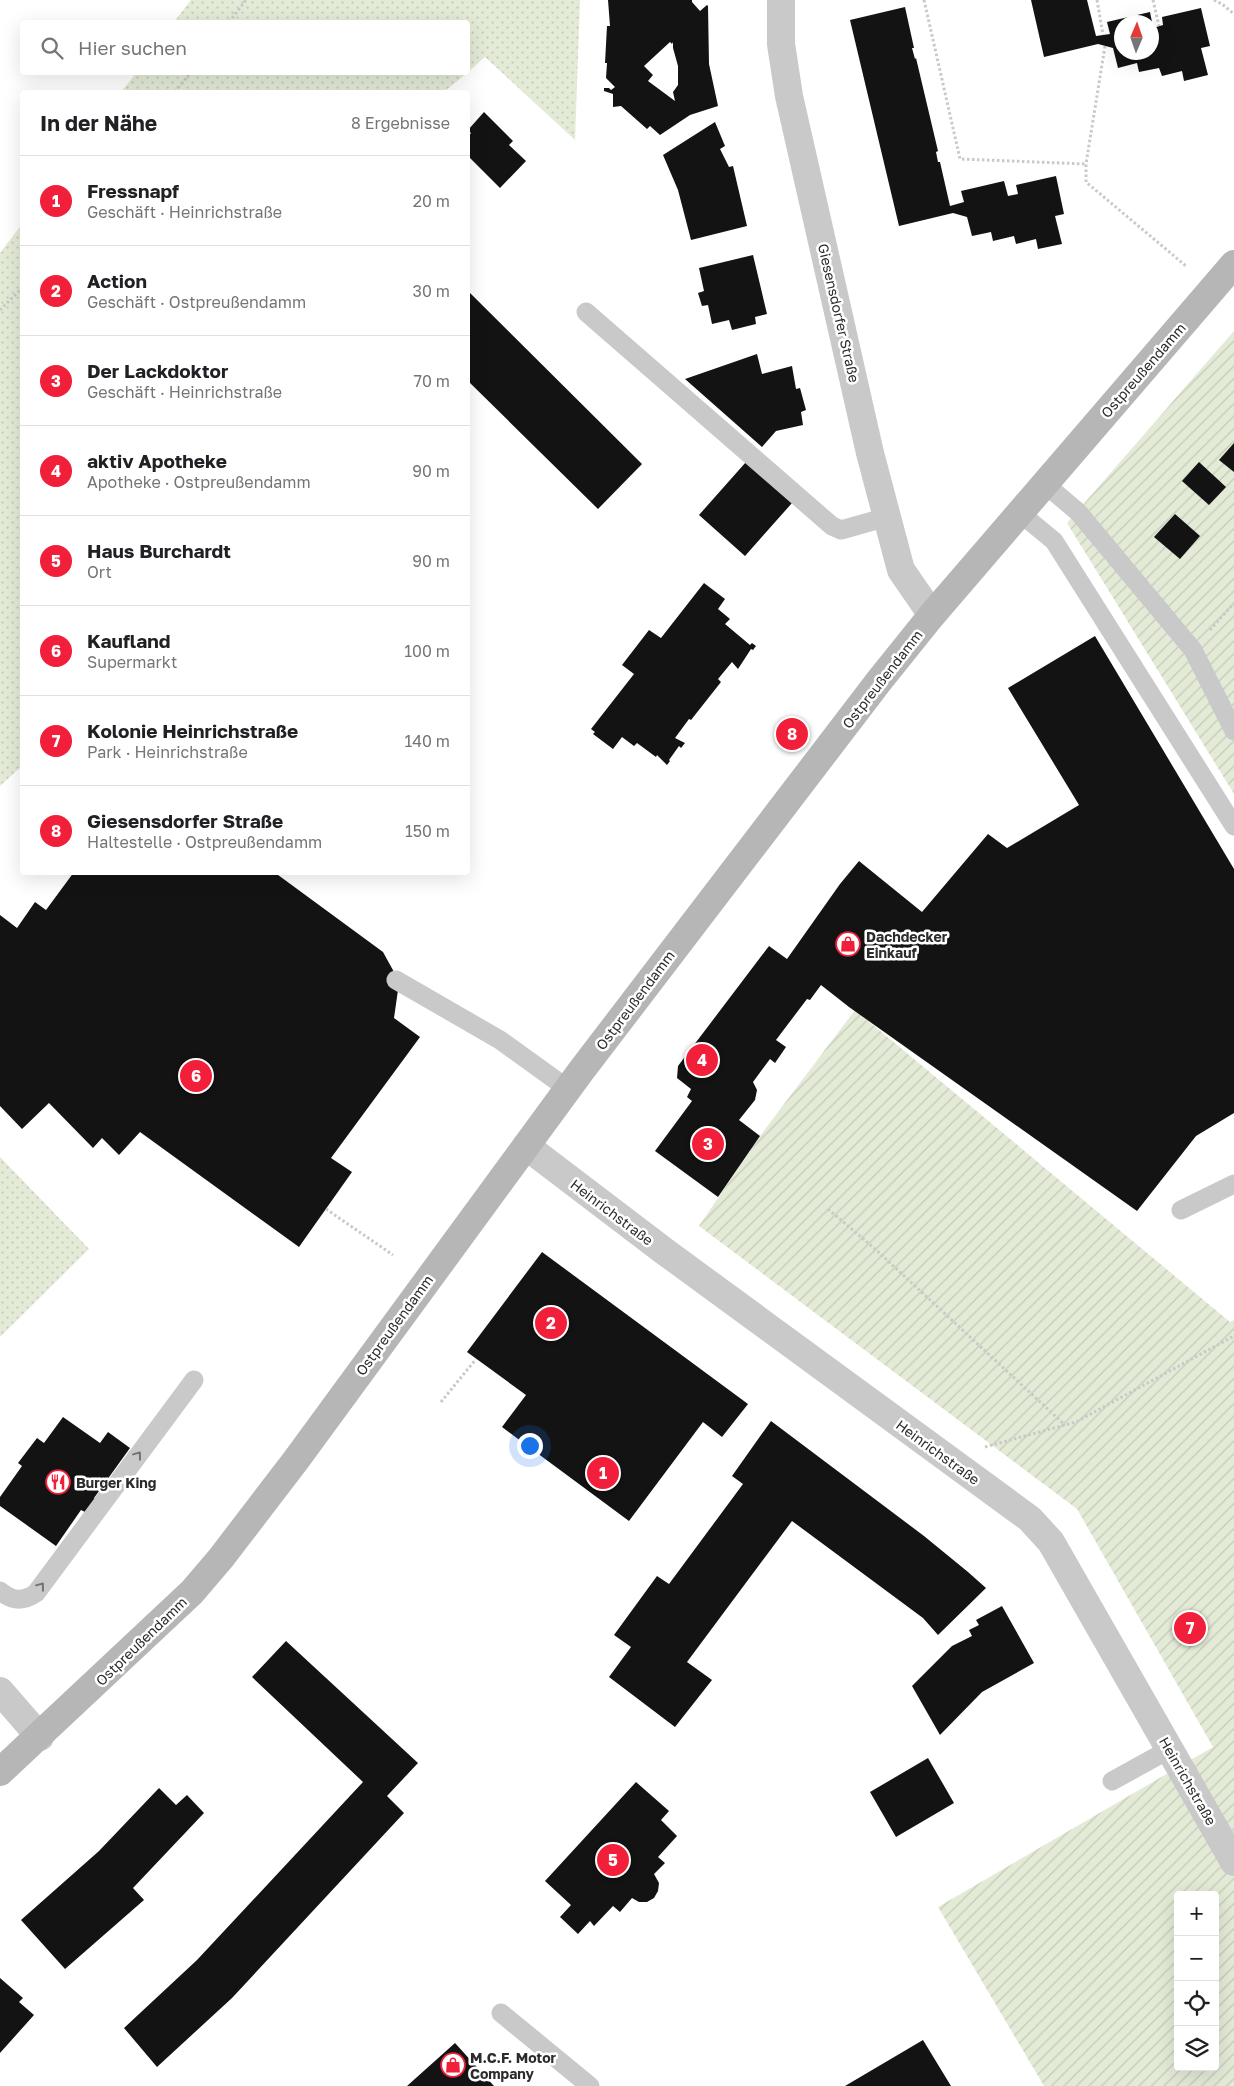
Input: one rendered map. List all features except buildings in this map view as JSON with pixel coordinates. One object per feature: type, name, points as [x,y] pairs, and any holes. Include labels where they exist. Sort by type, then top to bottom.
[{"type":"main road","name":"Ostpreußendamm","points":[[0,1772],[40,1737],[192,1592],[209,1572],[296,1460],[568,1089],[879,681],[932,615],[1234,264]]},
{"type":"street","name":"Giesensdorfer Straße","points":[[781,0],[781,44],[789,96],[868,443],[901,570],[932,615]]},
{"type":"street","name":"Heinrichstraße","points":[[526,1146],[664,1251],[1030,1519],[1051,1542],[1234,1862]]},
{"type":"street","points":[[0,1691],[40,1737]]},
{"type":"lane","points":[[586,312],[832,526],[841,530],[887,517]]},
{"type":"lane","points":[[1045,484],[1078,512],[1193,650],[1234,731]]},
{"type":"lane","points":[[1020,513],[1054,541],[1234,826]]},
{"type":"lane","points":[[396,980],[500,1040],[568,1089]]},
{"type":"lane","points":[[1181,1210],[1234,1184]]},
{"type":"lane","points":[[0,1591],[14,1599],[29,1598],[36,1593],[194,1380]]},
{"type":"lane","points":[[1112,1781],[1170,1749]]},
{"type":"lane","points":[[501,2013],[590,2086]]},
{"type":"path","points":[[231,20],[246,0]]},
{"type":"path","points":[[924,0],[960,159],[1086,164]]},
{"type":"path","points":[[1097,0],[1103,35]]},
{"type":"path","points":[[1153,0],[1156,15]]},
{"type":"path","points":[[1214,0],[1234,14]]},
{"type":"path","points":[[1105,46],[1086,164],[1086,182],[1186,266]]},
{"type":"path","points":[[177,90],[189,75]]},
{"type":"path","points":[[0,310],[20,290]]},
{"type":"path","points":[[1193,650],[1234,603]]},
{"type":"path","points":[[326,1209],[393,1255]]},
{"type":"path","points":[[828,1209],[874,1248],[1065,1424]]},
{"type":"path","points":[[979,1449],[1076,1422],[1234,1336]]},
{"type":"path","points":[[441,1402],[476,1359]]},
{"type":"green space","points":[[191,0],[580,0],[575,140],[485,57],[470,70],[470,20],[176,20]]},
{"type":"green space","points":[[134,75],[465,75],[446,90],[123,90]]},
{"type":"green space","points":[[20,227],[20,768],[0,786],[0,253]]},
{"type":"green space","points":[[1234,331],[1234,794],[1067,523]]},
{"type":"green space","points":[[855,1010],[1230,1322],[1234,1320],[1234,2086],[1044,2086],[938,1907],[1213,1747],[1077,1509],[699,1226],[760,1136]]},
{"type":"green space","points":[[0,1157],[89,1249],[0,1337]]},
{"type":"place","name":"Giesensdorfer Straße","points":[[792,734]]},
{"type":"place","name":"Dachdecker Einkauf","points":[[848,944]]},
{"type":"place","name":"aktiv Apotheke","points":[[702,1060]]},
{"type":"place","name":"Kaufland","points":[[196,1076]]},
{"type":"place","name":"Der Lackdoktor","points":[[708,1144]]},
{"type":"place","name":"Action","points":[[551,1323]]},
{"type":"place","name":"Fressnapf","points":[[603,1473]]},
{"type":"place","name":"Burger King","points":[[58,1482]]},
{"type":"place","name":"Kolonie Heinrichstraße","points":[[1190,1628]]},
{"type":"place","name":"Haus Burchardt","points":[[613,1860]]},
{"type":"place","name":"M.C.F. Motor Company","points":[[453,2065]]}]
